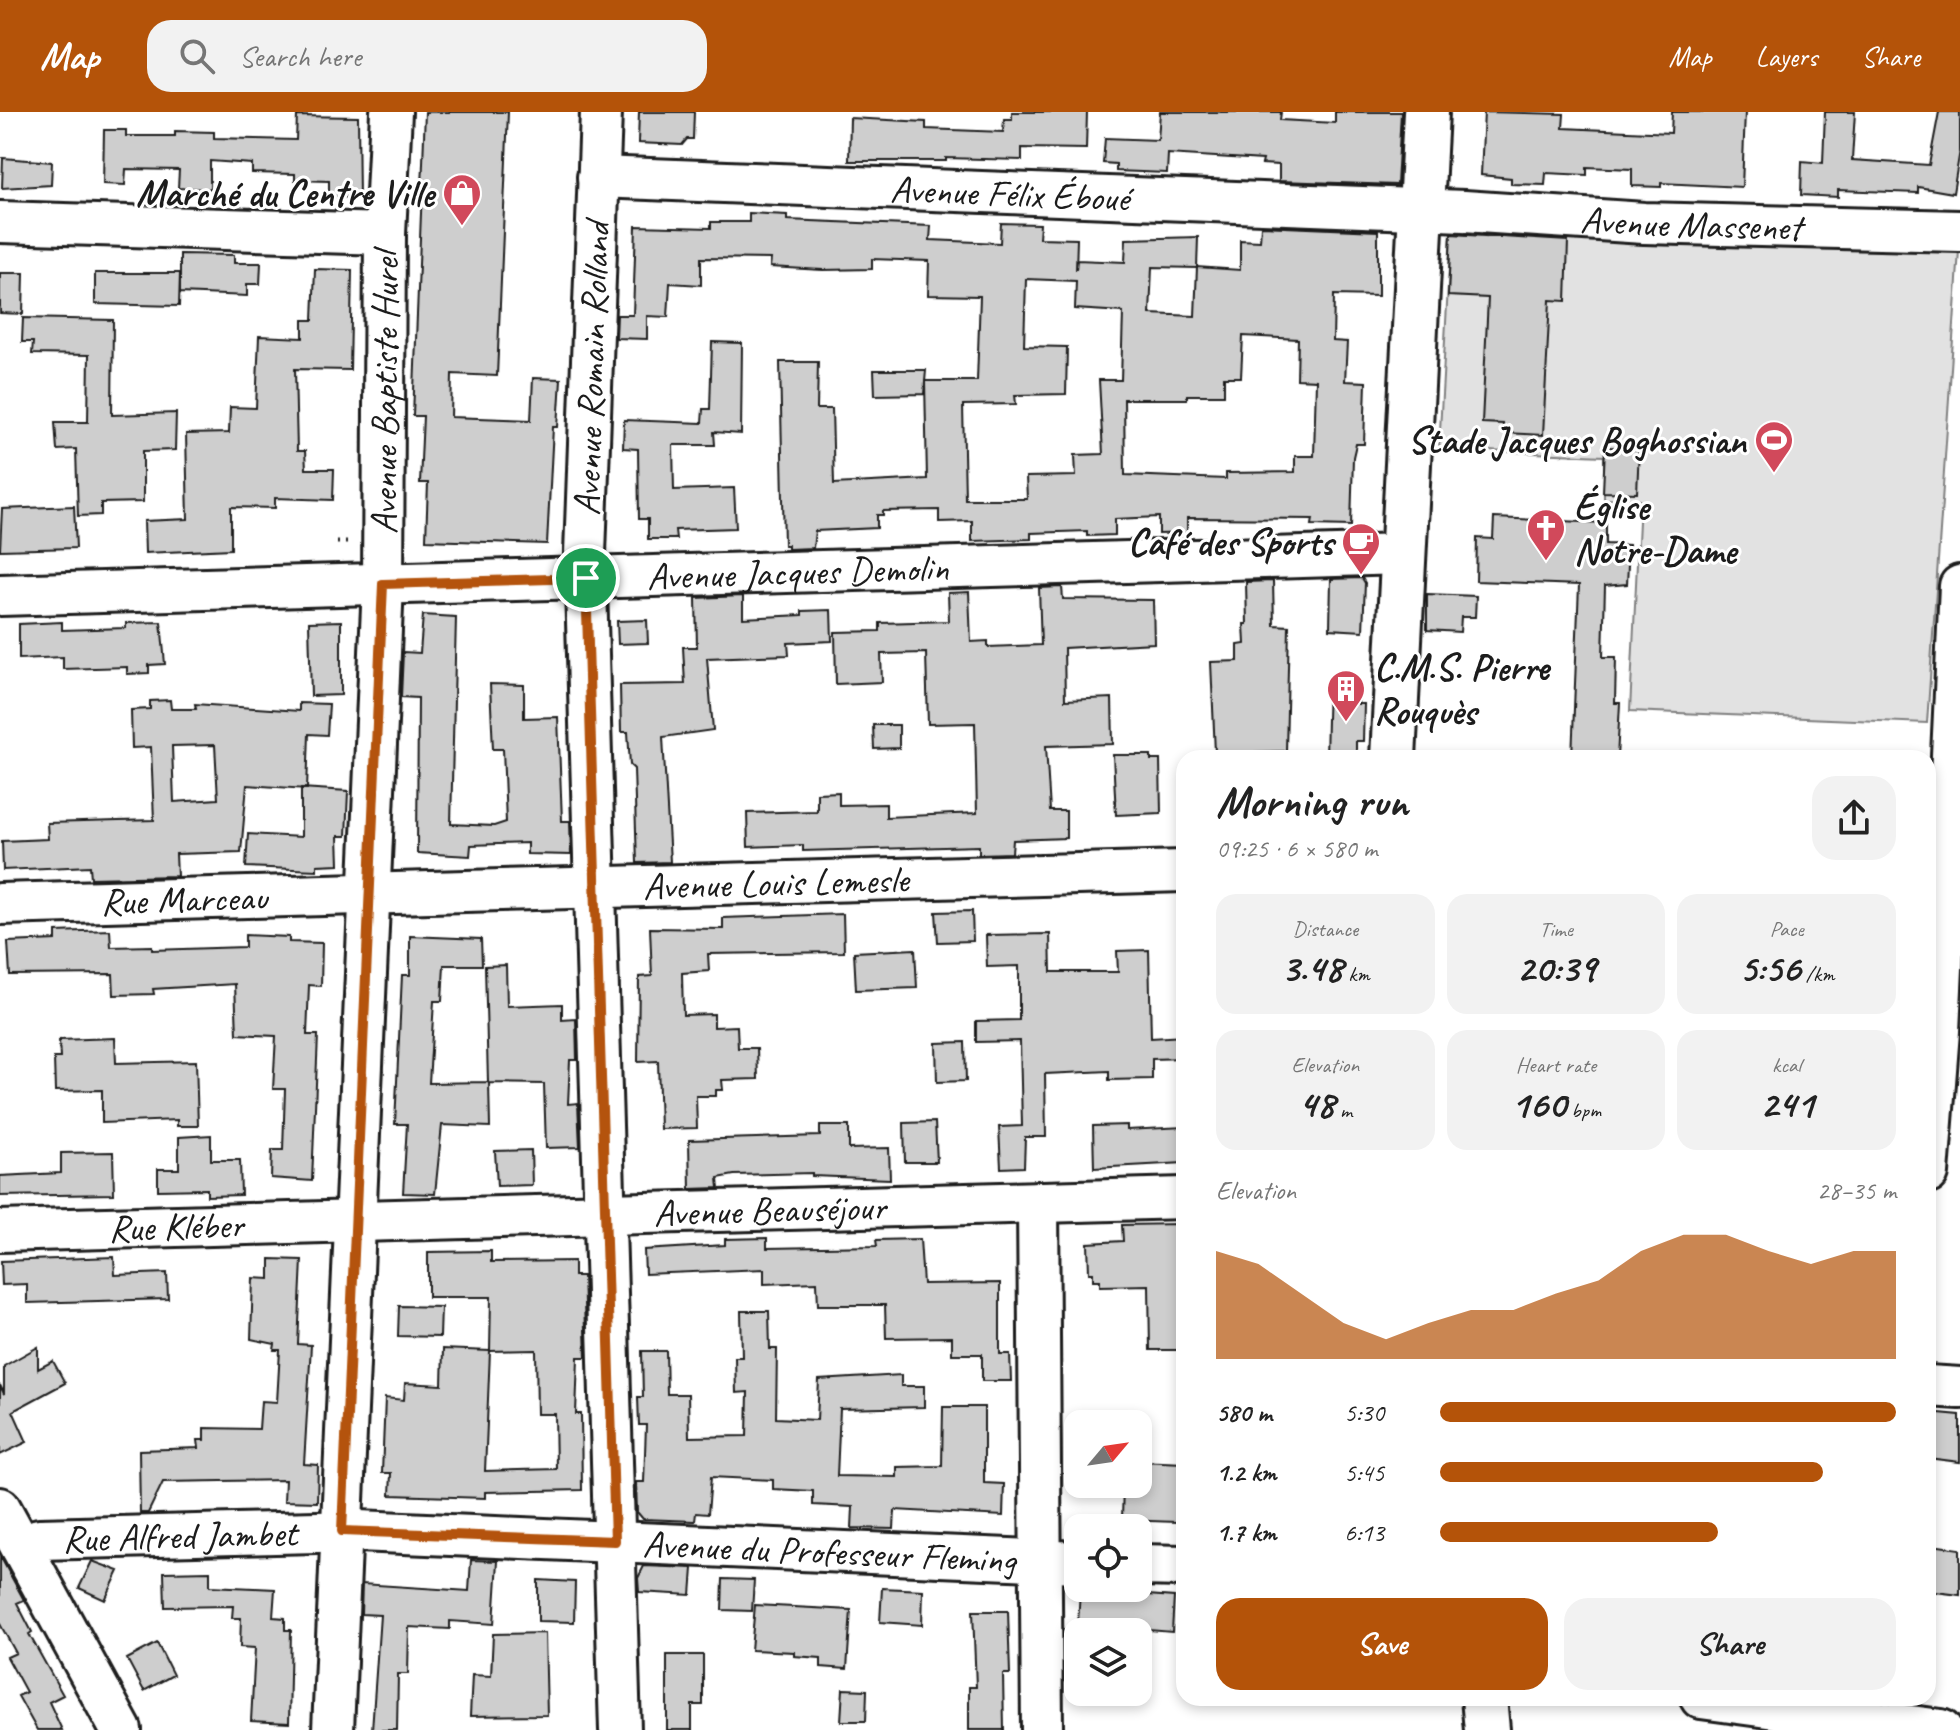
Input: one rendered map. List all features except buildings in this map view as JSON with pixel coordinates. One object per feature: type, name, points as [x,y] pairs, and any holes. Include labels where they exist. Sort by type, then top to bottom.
[{"type":"main road","points":[[1393,750],[1426,112]]},
{"type":"main road","points":[[1485,1706],[1487,1730]]},
{"type":"street","name":"Avenue Baptiste Hurel","points":[[333,1730],[367,894],[383,584],[385,234],[391,112]]},
{"type":"street","name":"Avenue Romain Rolland","points":[[601,112],[586,578],[620,1730]]},
{"type":"street","name":"Avenue Félix Éboué","points":[[598,177],[1422,210]]},
{"type":"street","name":"Avenue Massenet","points":[[1422,210],[1644,223],[1960,231]]},
{"type":"street","points":[[0,222],[385,234]]},
{"type":"street","name":"Avenue Jacques Demolin","points":[[0,595],[1403,554]]},
{"type":"street","points":[[1936,1119],[1949,1032],[1936,887],[1938,809],[1955,761],[1960,586]]},
{"type":"street","name":"Avenue Louis Lemesle","points":[[367,894],[1176,871]]},
{"type":"street","name":"Rue Marceau","points":[[0,904],[367,894]]},
{"type":"street","name":"Avenue Beauséjour","points":[[354,1221],[1176,1198]]},
{"type":"street","points":[[1038,1202],[1042,1730]]},
{"type":"street","name":"Rue Kléber","points":[[0,1231],[354,1221]]},
{"type":"street","points":[[1936,1386],[1960,1388]]},
{"type":"street","points":[[0,1508],[121,1730]]},
{"type":"street","name":"Avenue du Professeur Fleming","points":[[342,1531],[1064,1562]]},
{"type":"street","name":"Rue Alfred Jambet","points":[[21,1546],[39,1539],[342,1531]]},
{"type":"street","points":[[1152,1565],[1176,1566]]},
{"type":"street","points":[[1761,1706],[1941,1730]]},
{"type":"shaded area","name":"Stade Jacques Boghossian","points":[[1451,232],[1959,250],[1927,723],[1630,711],[1640,500],[1604,499],[1604,456],[1439,449]]},
{"type":"place","name":"Marché du Centre Ville","points":[[462,227]]},
{"type":"place","name":"Stade Jacques Boghossian","points":[[1774,474]]},
{"type":"place","name":"Église Notre-Dame","points":[[1546,562]]},
{"type":"place","name":"Café des Sports","points":[[1361,576]]},
{"type":"place","name":"C.M.S. Pierre Rouquès","points":[[1346,723]]},
{"type":"route","points":[[586,578],[615,1541],[342,1531],[367,894],[383,584],[586,578]]}]
